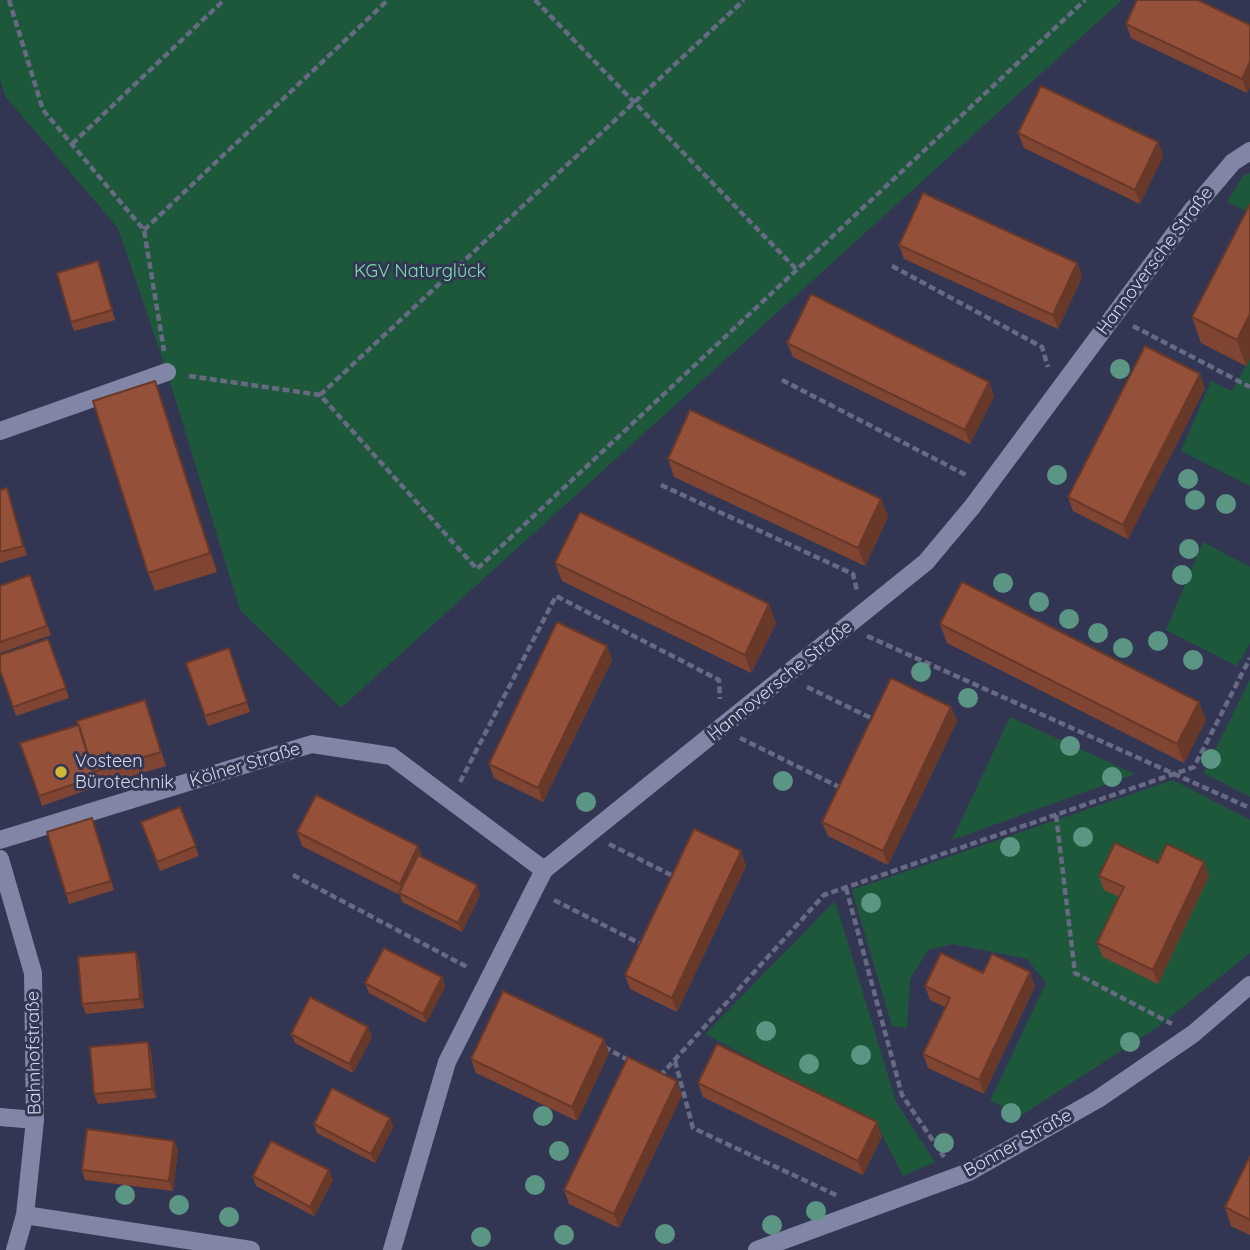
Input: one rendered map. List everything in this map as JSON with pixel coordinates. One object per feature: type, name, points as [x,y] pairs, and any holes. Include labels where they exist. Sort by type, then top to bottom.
[{"type":"street","name":"Hannoversche Straße","points":[[392,1250],[447,1062],[487,978],[544,870],[926,562],[987,486],[1193,209],[1233,162],[1250,151]]},
{"type":"street","points":[[0,431],[167,372]]},
{"type":"street","name":"Kölner Straße","points":[[0,840],[312,744],[391,756],[544,870]]},
{"type":"street","name":"Bahnhofstraße","points":[[0,859],[33,974],[35,1120],[25,1215],[15,1250]]},
{"type":"street","name":"Bonner Straße","points":[[757,1250],[957,1177],[1098,1099],[1193,1034],[1250,985]]},
{"type":"street","points":[[0,1117],[35,1120]]},
{"type":"street","points":[[25,1215],[251,1250]]},
{"type":"path","points":[[9,0],[43,110],[144,230],[167,372],[320,395],[477,569],[1085,0]]},
{"type":"path","points":[[72,144],[224,0]]},
{"type":"path","points":[[144,230],[388,0]]},
{"type":"path","points":[[536,0],[797,270]]},
{"type":"path","points":[[320,395],[744,0]]},
{"type":"path","points":[[892,266],[1042,347],[1055,394]]},
{"type":"path","points":[[1113,316],[1250,387]]},
{"type":"path","points":[[782,380],[987,486]]},
{"type":"path","points":[[661,485],[853,574],[863,614]]},
{"type":"path","points":[[450,801],[556,596],[719,680],[722,729],[841,788]]},
{"type":"path","points":[[847,627],[1250,808]]},
{"type":"path","points":[[649,1070],[660,1076],[824,895],[1194,767],[1250,658]]},
{"type":"path","points":[[786,677],[873,719]]},
{"type":"path","points":[[1056,815],[1075,973],[1193,1034]]},
{"type":"path","points":[[590,834],[671,875]]},
{"type":"path","points":[[293,875],[487,978]]},
{"type":"path","points":[[846,888],[902,1095],[957,1177]]},
{"type":"path","points":[[534,890],[641,944]]},
{"type":"path","points":[[601,1046],[637,1064]]},
{"type":"path","points":[[674,1060],[693,1128],[867,1210]]},
{"type":"green space","name":"KGV Naturglück","points":[[0,0],[1122,0],[341,708],[240,610],[167,372],[118,228],[5,96],[0,79]]},
{"type":"green space","points":[[1250,173],[1250,213],[1227,202],[1243,176]]},
{"type":"green space","points":[[1250,358],[1250,486],[1181,451],[1211,381],[1232,391]]},
{"type":"green space","points":[[1203,542],[1250,567],[1250,643],[1237,666],[1166,630]]},
{"type":"green space","points":[[1250,679],[1250,797],[1204,773]]},
{"type":"green space","points":[[1010,717],[1135,774],[952,840]]},
{"type":"green space","points":[[1173,780],[1250,820],[1250,953],[1159,1026],[1022,1115],[990,1101],[1046,983],[1027,959],[953,944],[928,950],[910,979],[907,1028],[892,1026],[852,890]]},
{"type":"green space","points":[[835,901],[896,1102],[935,1162],[903,1176],[878,1126],[705,1034]]},
{"type":"building","points":[[1137,0],[1198,0],[1250,25],[1250,62],[1242,79],[1126,24]]},
{"type":"building","points":[[1041,86],[1158,142],[1135,190],[1018,133]]},
{"type":"building","points":[[923,193],[1077,263],[1053,315],[899,245]]},
{"type":"building","points":[[1250,204],[1250,314],[1237,340],[1192,317]]},
{"type":"building","points":[[98,261],[112,310],[71,322],[57,273]]},
{"type":"building","points":[[811,294],[989,382],[965,430],[787,343]]},
{"type":"building","points":[[1145,346],[1200,374],[1123,525],[1068,497]]},
{"type":"building","points":[[155,381],[210,553],[148,573],[93,401]]},
{"type":"building","points":[[690,410],[881,499],[858,548],[668,459]]},
{"type":"building","points":[[7,488],[23,546],[0,552],[0,490]]},
{"type":"building","points":[[580,512],[769,604],[745,655],[555,563]]},
{"type":"building","points":[[30,575],[47,626],[0,642],[0,586]]},
{"type":"building","points":[[962,582],[1199,702],[1177,744],[940,624]]},
{"type":"building","points":[[557,622],[607,646],[538,788],[489,764]]},
{"type":"building","points":[[48,639],[66,688],[13,707],[0,670],[0,655]]},
{"type":"building","points":[[229,648],[247,702],[205,716],[186,663]]},
{"type":"building","points":[[891,678],[951,707],[883,851],[822,822]]},
{"type":"building","points":[[145,700],[161,752],[93,772],[77,721]]},
{"type":"building","points":[[79,725],[95,777],[39,796],[20,743]]},
{"type":"building","points":[[316,795],[418,846],[400,884],[297,832]]},
{"type":"building","points":[[180,807],[196,846],[157,862],[141,822]]},
{"type":"building","points":[[92,818],[111,881],[66,894],[47,832]]},
{"type":"building","points":[[694,829],[741,851],[672,998],[625,975]]},
{"type":"building","points":[[1115,843],[1158,863],[1167,844],[1204,862],[1153,970],[1097,943],[1124,887],[1099,876]]},
{"type":"building","points":[[418,855],[477,885],[458,923],[399,893]]},
{"type":"building","points":[[384,948],[442,977],[423,1014],[365,983]]},
{"type":"building","points":[[136,952],[140,999],[82,1004],[78,957]]},
{"type":"building","points":[[941,953],[983,973],[992,954],[1030,972],[979,1080],[923,1054],[950,998],[925,986]]},
{"type":"building","points":[[503,991],[604,1039],[572,1107],[471,1059]]},
{"type":"building","points":[[310,997],[368,1027],[349,1064],[291,1034]]},
{"type":"building","points":[[148,1042],[152,1089],[94,1094],[90,1047]]},
{"type":"building","points":[[717,1044],[877,1122],[858,1161],[698,1083]]},
{"type":"building","points":[[628,1057],[677,1081],[614,1214],[564,1190]]},
{"type":"building","points":[[332,1088],[390,1118],[371,1154],[314,1124]]},
{"type":"building","points":[[87,1129],[174,1141],[169,1181],[82,1170]]},
{"type":"building","points":[[271,1141],[329,1170],[310,1207],[253,1176]]},
{"type":"building","points":[[1250,1156],[1250,1220],[1225,1207]]},
{"type":"place","name":"Vosteen Bürotechnik","points":[[61,772]]}]
